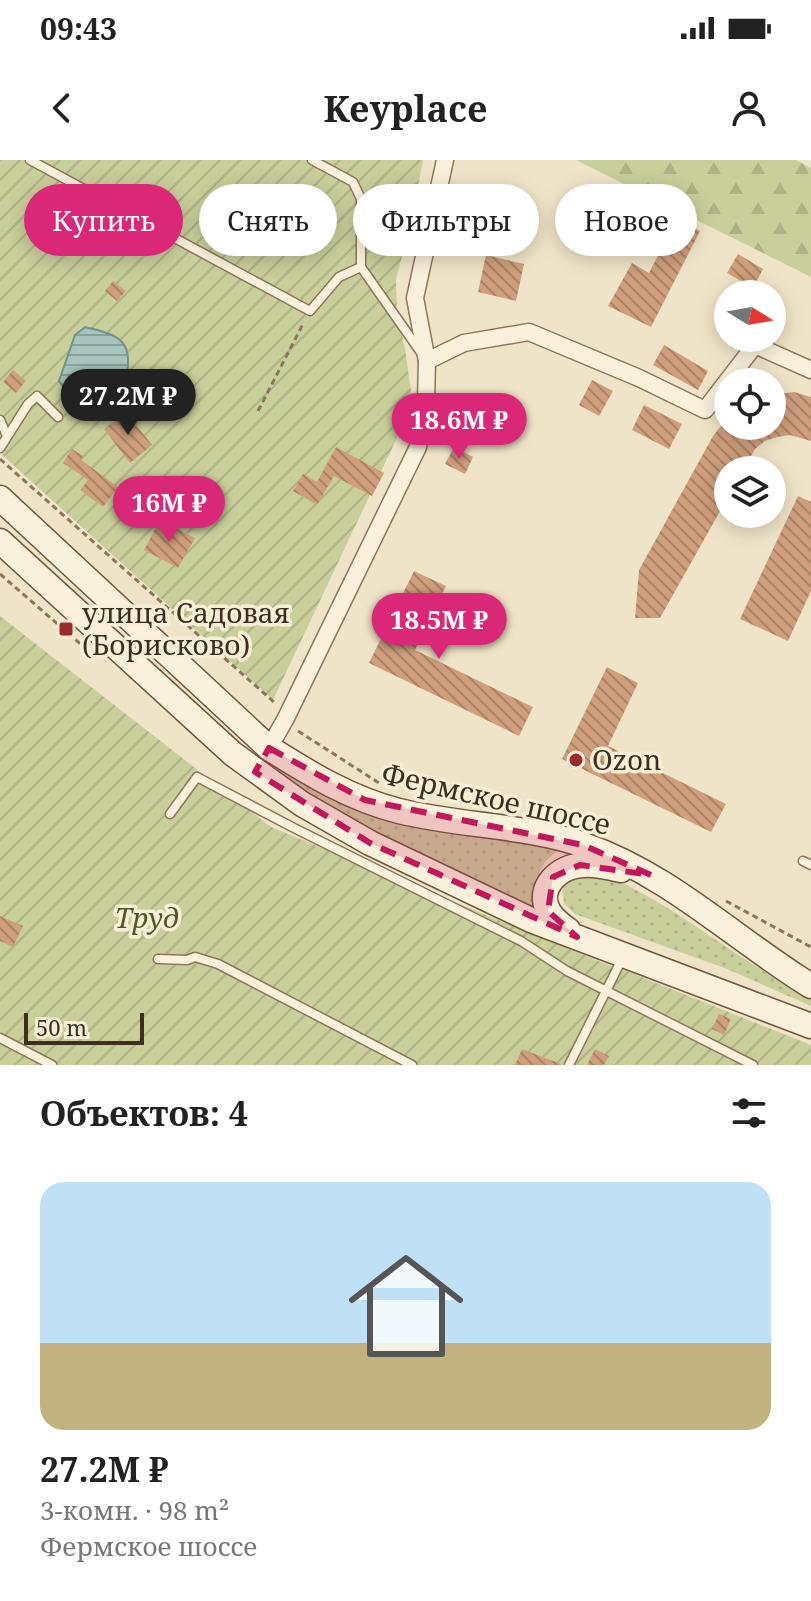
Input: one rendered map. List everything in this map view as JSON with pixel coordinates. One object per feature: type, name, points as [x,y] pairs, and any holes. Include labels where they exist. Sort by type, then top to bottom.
[{"type":"main road","name":"Фермское шоссе","points":[[0,498],[269,748],[335,788],[365,800],[431,818],[535,833],[583,845],[651,875],[811,986]]},
{"type":"main road","points":[[0,541],[255,772],[302,804],[370,843],[531,920],[811,1026]]},
{"type":"main road","points":[[255,772],[269,748]]},
{"type":"main road","points":[[577,937],[548,911],[545,899],[553,877],[564,869],[580,865],[651,875]]},
{"type":"street","points":[[269,748],[418,447],[426,400],[427,361],[415,298],[445,160]]},
{"type":"street","points":[[427,361],[464,343],[529,332],[639,378],[705,410],[755,345],[811,370]]},
{"type":"lane","points":[[30,160],[310,311],[339,277],[361,267]]},
{"type":"lane","points":[[312,160],[353,182],[361,199],[361,267],[427,361]]},
{"type":"lane","points":[[0,448],[28,404],[37,396],[58,417]]},
{"type":"lane","points":[[0,420],[7,436]]},
{"type":"lane","points":[[170,814],[197,777],[521,941],[567,971],[753,1065]]},
{"type":"lane","points":[[569,1065],[624,955]]},
{"type":"lane","points":[[158,959],[187,960],[195,957],[218,964],[412,1065]]},
{"type":"lane","points":[[0,1038],[52,1065]]},
{"type":"path","points":[[258,411],[310,311]]},
{"type":"path","points":[[0,459],[276,705],[297,730],[387,788]]},
{"type":"path","points":[[727,902],[811,947]]},
{"type":"highlighted area","points":[[269,748],[365,800],[583,845],[651,875],[580,865],[553,877],[548,911],[577,937],[370,843],[255,772]]},
{"type":"green space","points":[[0,160],[423,160],[418,184],[353,184],[353,256],[402,256],[396,279],[397,311],[413,404],[273,700],[0,453]]},
{"type":"green space","points":[[576,160],[796,160],[811,168],[811,277],[697,220],[697,184],[624,184]]},
{"type":"green space","name":"Труд","points":[[0,616],[271,827],[611,966],[614,975],[624,970],[811,1045],[811,1065],[0,1065]]},
{"type":"green space","points":[[275,764],[562,849],[547,861],[539,876],[537,893],[541,912],[307,796],[272,768]]},
{"type":"green space","points":[[598,872],[653,900],[811,998],[811,1006],[727,969],[575,914],[564,903],[562,885],[570,874]]},
{"type":"water","points":[[85,327],[114,336],[126,348],[128,365],[114,409],[69,394],[59,381],[75,335]]},
{"type":"building","points":[[738,254],[763,269],[757,280],[739,280],[727,273]]},
{"type":"building","points":[[486,256],[524,264],[516,301],[478,292]]},
{"type":"building","points":[[658,256],[687,256],[651,327],[608,306],[632,263],[649,273]]},
{"type":"building","points":[[113,281],[126,291],[117,301],[105,291]]},
{"type":"building","points":[[664,345],[708,371],[698,390],[653,365]]},
{"type":"building","points":[[13,370],[26,381],[16,393],[3,382]]},
{"type":"building","points":[[592,380],[613,391],[599,416],[579,405]]},
{"type":"building","points":[[786,393],[811,397],[811,441],[786,436]]},
{"type":"building","points":[[644,405],[682,424],[669,449],[632,430]]},
{"type":"building","points":[[126,412],[152,445],[130,463],[104,429]]},
{"type":"building","points":[[713,436],[714,440],[768,440],[751,456],[714,456],[714,522],[660,618],[635,618],[639,570]]},
{"type":"building","points":[[336,447],[384,473],[372,496],[334,476],[317,505],[293,491],[303,474],[317,482]]},
{"type":"building","points":[[454,447],[473,457],[465,474],[445,464]]},
{"type":"building","points":[[72,449],[83,456],[81,460],[118,487],[103,507],[80,490],[88,480],[63,463]]},
{"type":"building","points":[[798,496],[811,502],[811,591],[788,641],[740,619],[783,528],[786,528]]},
{"type":"building","points":[[160,520],[195,538],[178,568],[144,550]]},
{"type":"building","points":[[414,571],[446,586],[415,650],[533,707],[519,736],[369,663]]},
{"type":"building","points":[[607,667],[638,683],[608,746],[726,804],[711,832],[562,759]]},
{"type":"building","points":[[0,916],[23,926],[13,947],[0,941]]},
{"type":"building","points":[[719,1014],[731,1019],[724,1035],[712,1029]]},
{"type":"building","points":[[522,1049],[561,1064],[561,1065],[515,1065]]},
{"type":"building","points":[[595,1049],[609,1056],[604,1065],[587,1065]]},
{"type":"place","name":"улица Садовая (Борисково)","points":[[66,629]]},
{"type":"place","name":"Ozon","points":[[576,760]]}]
